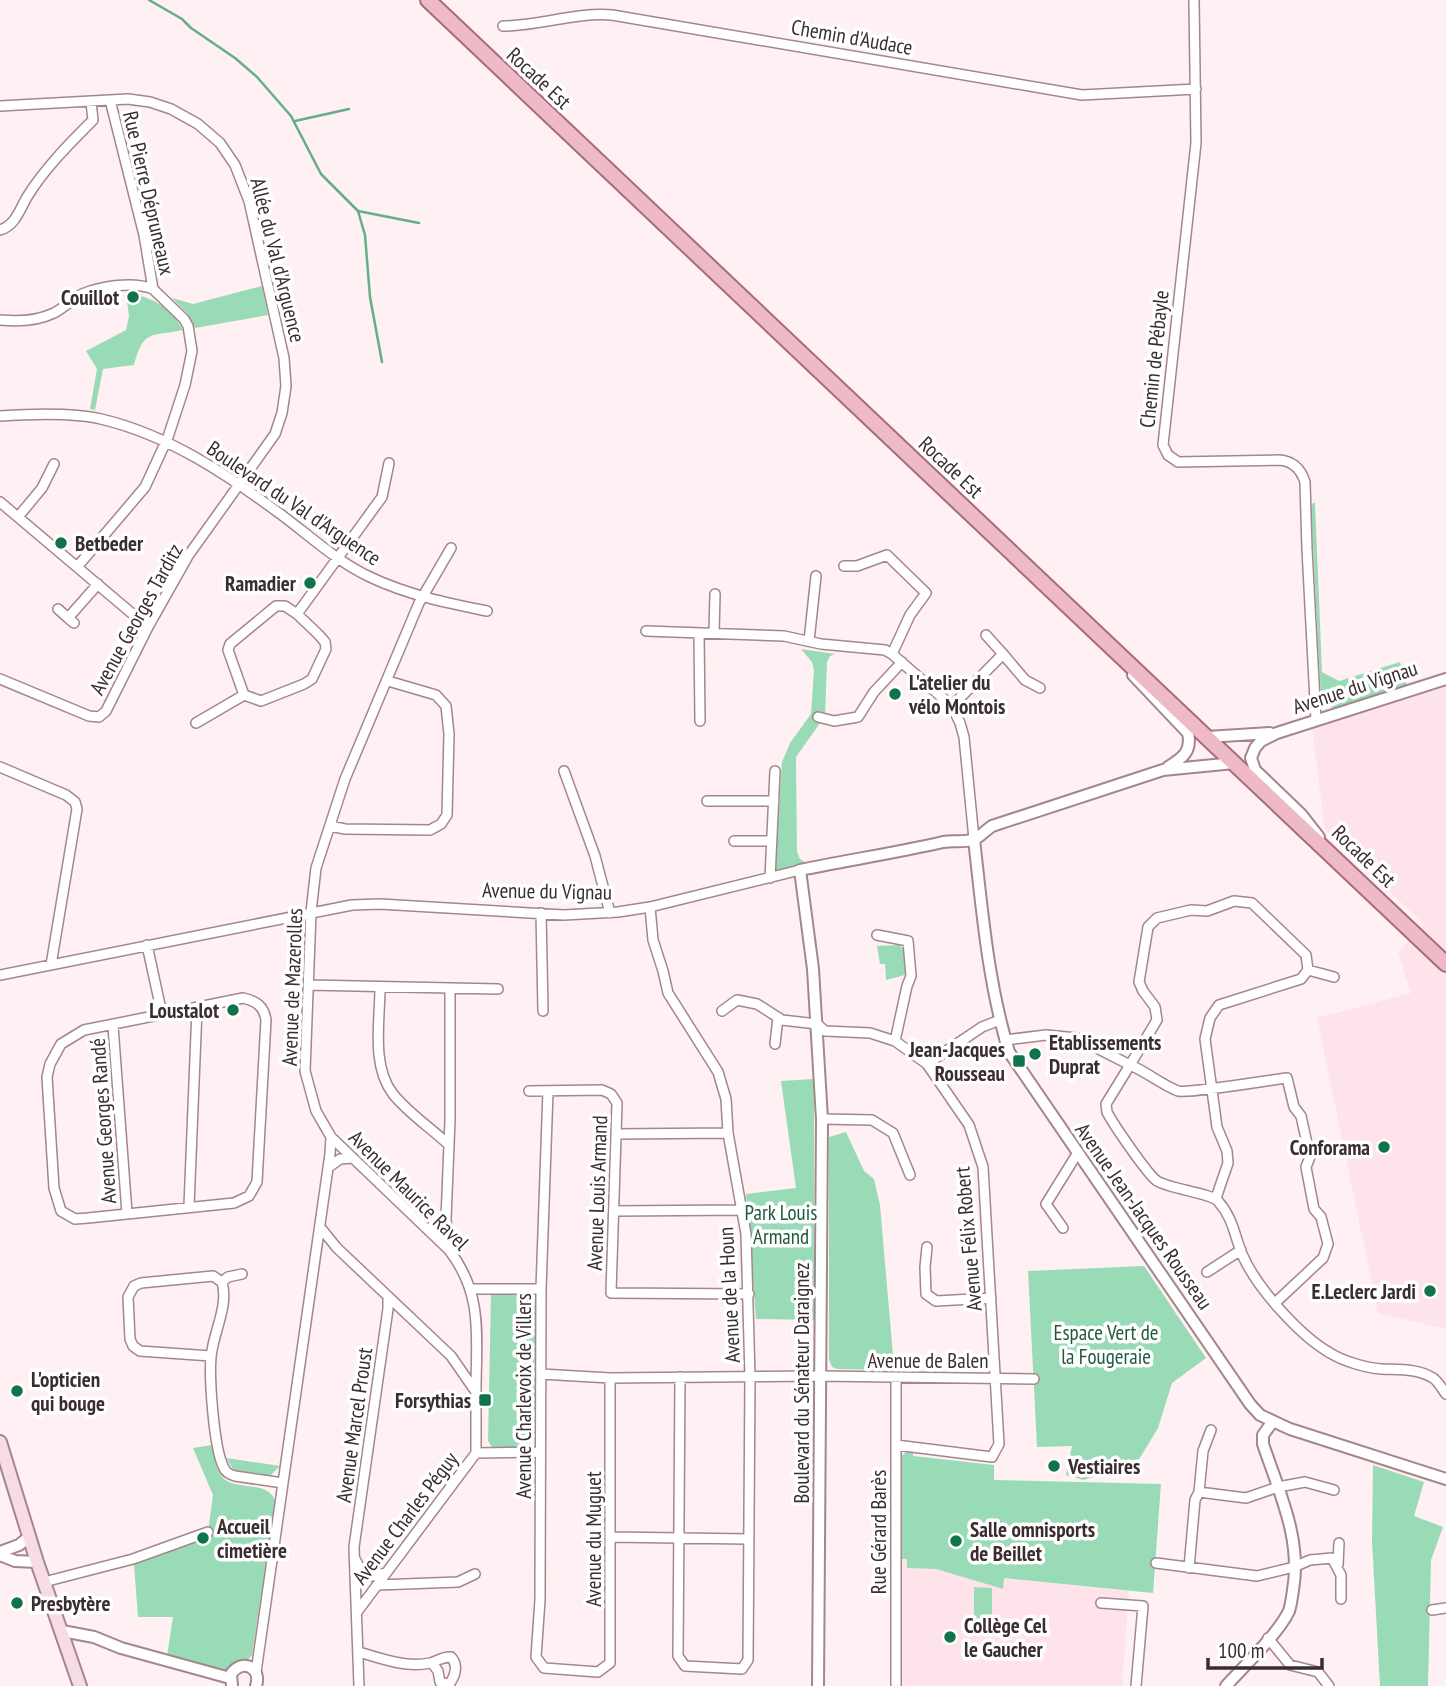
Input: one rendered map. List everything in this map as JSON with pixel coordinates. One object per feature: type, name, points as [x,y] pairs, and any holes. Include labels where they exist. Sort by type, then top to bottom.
[{"type":"main road","name":"Rocade Est","points":[[428,0],[1446,964]]},
{"type":"main road","points":[[1344,865],[1367,896],[1439,965],[1446,975]]},
{"type":"main road","points":[[1409,929],[1429,940],[1446,956]]},
{"type":"main road","points":[[0,1442],[37,1562],[80,1686]]},
{"type":"street","points":[[1194,0],[1196,89]]},
{"type":"street","name":"Chemin d'Audace","points":[[503,26],[537,24],[589,15],[612,15],[1082,95],[1196,89]]},
{"type":"street","name":"Chemin de Pébayle","points":[[1196,89],[1195,163],[1163,445],[1168,455],[1178,462],[1279,460],[1291,463],[1303,475],[1317,720]]},
{"type":"street","name":"Allée du Val d'Arguence","points":[[0,106],[128,99],[150,102],[171,109],[198,124],[219,143],[235,165],[249,201],[284,358],[286,386],[282,413],[275,434],[239,485]]},
{"type":"street","name":"Rue Pierre Dépruneaux","points":[[77,567],[145,487],[166,442],[185,385],[192,351],[188,326],[184,319],[153,289],[144,235],[110,100]]},
{"type":"street","points":[[0,230],[11,226],[56,158],[93,120],[91,102]]},
{"type":"street","points":[[0,320],[24,322],[53,313],[81,295],[108,287],[145,286],[153,289]]},
{"type":"street","name":"Boulevard du Val d'Arguence","points":[[0,416],[100,418],[166,442],[204,460],[338,558],[369,577],[422,598],[487,611]]},
{"type":"street","points":[[297,614],[382,498],[389,463]]},
{"type":"street","points":[[18,517],[42,488],[54,464]]},
{"type":"street","name":"Avenue Georges Tarditz","points":[[0,680],[89,716],[99,717],[106,710],[188,556],[239,485]]},
{"type":"street","points":[[0,502],[148,627]]},
{"type":"street","name":"Avenue de Mazerolles","points":[[331,1137],[316,1111],[305,1071],[311,912],[316,868],[345,779],[422,598],[451,548]]},
{"type":"street","points":[[844,566],[857,566],[887,555],[926,593],[909,614],[892,654]]},
{"type":"street","points":[[809,641],[816,576]]},
{"type":"street","points":[[58,609],[71,620],[97,584]]},
{"type":"street","points":[[714,633],[715,594]]},
{"type":"street","points":[[276,606],[285,606],[297,614],[325,642],[326,649],[312,679],[261,701],[244,695],[229,656],[230,644],[276,606]]},
{"type":"street","points":[[646,631],[784,636],[884,650],[892,654],[952,706],[961,723],[974,839]]},
{"type":"street","points":[[699,633],[700,721]]},
{"type":"street","points":[[986,635],[1025,680],[1040,688]]},
{"type":"street","points":[[1110,646],[1145,689],[1188,733],[1189,743],[1185,756],[1163,770]]},
{"type":"street","points":[[952,706],[1003,654]]},
{"type":"street","points":[[818,717],[834,721],[858,717],[874,692],[902,662]]},
{"type":"street","name":"Avenue du Vignau","points":[[1277,733],[1446,679]]},
{"type":"street","points":[[330,826],[345,829],[430,830],[442,824],[447,815],[449,734],[446,706],[436,695],[388,681]]},
{"type":"street","points":[[196,723],[244,695]]},
{"type":"street","points":[[1207,737],[1277,733]]},
{"type":"street","points":[[1277,733],[1261,741],[1255,748],[1251,758],[1255,770],[1301,814],[1344,865]]},
{"type":"street","points":[[1163,770],[1234,763]]},
{"type":"street","points":[[0,767],[66,795],[75,802],[77,809],[51,965]]},
{"type":"street","name":"Avenue du Vignau","points":[[0,975],[352,905],[380,904],[541,913],[610,913],[650,907],[800,870],[868,856],[910,851],[954,840],[974,839],[992,826],[1163,770]]},
{"type":"street","points":[[564,771],[595,856],[610,913]]},
{"type":"street","points":[[770,878],[775,771]]},
{"type":"street","points":[[707,801],[774,801]]},
{"type":"street","name":"Avenue Jean-Jacques Rousseau","points":[[974,839],[993,985],[1005,1040],[1016,1065],[1250,1404],[1260,1415],[1290,1429],[1446,1479]]},
{"type":"street","points":[[734,841],[771,841]]},
{"type":"street","name":"Boulevard du Sénateur Daraignez","points":[[800,870],[813,969],[822,1119],[818,1686]]},
{"type":"street","points":[[1216,1198],[1228,1163],[1227,1151],[1217,1127],[1205,1038],[1210,1018],[1219,1005],[1293,983],[1301,979],[1308,970],[1304,951],[1257,907],[1245,901],[1234,901],[1207,911],[1191,909],[1157,918],[1148,927],[1139,982],[1155,1007],[1157,1020],[1106,1104],[1107,1112],[1112,1123],[1157,1181],[1216,1198],[1233,1223],[1241,1250],[1259,1286],[1296,1325],[1332,1354],[1380,1369],[1414,1371],[1435,1379],[1446,1394]]},
{"type":"street","name":"Avenue de la Houn","points":[[650,907],[653,940],[668,993],[718,1072],[726,1099],[728,1133],[742,1210],[749,1294],[750,1377],[748,1660],[742,1669],[685,1666],[678,1656],[680,1538]]},
{"type":"street","points":[[541,913],[543,1011]]},
{"type":"street","points":[[877,935],[908,941],[911,976],[906,986],[895,1041]]},
{"type":"street","points":[[147,945],[162,1014]]},
{"type":"street","points":[[1308,970],[1334,977]]},
{"type":"street","points":[[308,985],[498,989]]},
{"type":"street","points":[[380,988],[379,1058],[383,1077],[393,1094],[449,1145]]},
{"type":"street","points":[[449,1250],[446,1219],[450,1120],[450,989]]},
{"type":"street","points":[[243,998],[258,1003],[265,1011],[257,1182],[254,1190],[249,1196],[234,1203],[75,1219],[61,1211],[54,1188],[47,1077],[50,1064],[61,1044],[85,1030],[197,1009],[243,998]]},
{"type":"street","name":"Avenue Félix Robert","points":[[722,1011],[737,1000],[757,1004],[782,1020],[817,1024],[825,1031],[870,1033],[895,1041],[927,1064],[969,1125],[983,1167],[999,1444],[992,1457],[896,1445]]},
{"type":"street","points":[[188,1206],[197,1009]]},
{"type":"street","points":[[775,1044],[778,1017]]},
{"type":"street","points":[[927,1064],[982,1027],[1000,1020]]},
{"type":"street","name":"Avenue Georges Randé","points":[[113,1026],[127,1213]]},
{"type":"street","points":[[1005,1040],[1046,1035],[1077,1038],[1180,1092],[1287,1078],[1294,1107],[1301,1116],[1310,1157],[1306,1167],[1314,1209],[1321,1217],[1328,1244],[1323,1258],[1275,1303]]},
{"type":"street","name":"Avenue Louis Armand","points":[[548,1091],[602,1090],[611,1094],[617,1103],[611,1293],[749,1294]]},
{"type":"street","points":[[529,1091],[548,1091]]},
{"type":"street","name":"Avenue Charlevoix de Villers","points":[[548,1091],[541,1289],[540,1601],[536,1657],[544,1668],[575,1670]]},
{"type":"street","points":[[822,1119],[872,1120],[893,1133],[910,1175]]},
{"type":"street","points":[[426,1125],[450,1120]]},
{"type":"street","points":[[617,1134],[728,1133]]},
{"type":"street","points":[[251,1669],[257,1654],[283,1483],[329,1167],[331,1137]]},
{"type":"street","name":"Avenue Maurice Ravel","points":[[331,1137],[449,1250],[463,1267],[472,1289],[476,1311],[477,1392]]},
{"type":"street","points":[[1063,1228],[1046,1204],[1077,1154]]},
{"type":"street","points":[[329,1167],[340,1159],[353,1158]]},
{"type":"street","points":[[614,1211],[742,1210]]},
{"type":"street","points":[[426,1228],[436,1227],[446,1219]]},
{"type":"street","points":[[320,1227],[337,1248],[451,1356],[477,1392]]},
{"type":"street","points":[[317,1251],[331,1246],[337,1248]]},
{"type":"street","points":[[927,1247],[926,1294],[936,1301],[991,1298]]},
{"type":"street","points":[[1207,1272],[1241,1250]]},
{"type":"street","points":[[222,1282],[228,1277],[242,1274]]},
{"type":"street","points":[[211,1356],[140,1351],[133,1346],[130,1339],[128,1297],[134,1286],[213,1276],[222,1282],[225,1295],[211,1356],[211,1396],[221,1460],[225,1470],[235,1476],[283,1483]]},
{"type":"street","points":[[472,1289],[541,1289]]},
{"type":"street","name":"Avenue Marcel Proust","points":[[359,1686],[354,1547],[387,1320],[388,1297]]},
{"type":"street","points":[[387,1320],[407,1315]]},
{"type":"street","name":"Avenue de Balen","points":[[541,1374],[610,1378],[821,1376],[1034,1379]]},
{"type":"street","points":[[680,1377],[680,1538]]},
{"type":"street","name":"Avenue du Muguet","points":[[575,1670],[598,1672],[610,1662],[610,1378]]},
{"type":"street","name":"Rue Gérard Barès","points":[[896,1379],[896,1686]]},
{"type":"street","name":"Avenue Charles Péguy","points":[[357,1612],[476,1453],[477,1392]]},
{"type":"street","points":[[1226,1686],[1289,1611],[1294,1546],[1284,1503],[1263,1444],[1263,1435],[1273,1421]]},
{"type":"street","points":[[1189,1568],[1195,1500],[1199,1492],[1203,1451],[1211,1430]]},
{"type":"street","points":[[476,1453],[540,1452]]},
{"type":"street","points":[[1199,1492],[1246,1498],[1278,1487],[1306,1482],[1334,1490]]},
{"type":"street","points":[[44,1582],[133,1559],[208,1532]]},
{"type":"street","points":[[0,1554],[29,1537]]},
{"type":"street","points":[[611,1537],[748,1539]]},
{"type":"street","points":[[1338,1568],[1339,1543]]},
{"type":"street","points":[[0,1554],[15,1561],[37,1562]]},
{"type":"street","points":[[354,1558],[361,1570],[372,1576],[386,1573]]},
{"type":"street","points":[[1156,1563],[1257,1576],[1310,1560],[1332,1558],[1341,1575],[1341,1599]]},
{"type":"street","points":[[378,1585],[458,1583],[475,1574]]},
{"type":"street","points":[[1101,1603],[1143,1606],[1136,1686]]},
{"type":"street","points":[[1432,1610],[1446,1608]]},
{"type":"street","points":[[62,1632],[94,1637],[231,1682],[236,1668],[251,1669]]},
{"type":"street","points":[[1268,1639],[1290,1665],[1318,1672],[1329,1686]]},
{"type":"street","points":[[359,1652],[388,1662],[432,1663]]},
{"type":"street","points":[[251,1669],[258,1679],[256,1686]]},
{"type":"shaded area","points":[[1446,686],[1446,1329],[1378,1313],[1317,1018],[1411,993],[1398,953],[1424,924],[1328,833],[1324,824],[1312,728]]},
{"type":"shaded area","points":[[901,1559],[907,1559],[907,1568],[936,1569],[1002,1589],[1003,1578],[1129,1591],[1122,1686],[901,1686]]},
{"type":"green space","points":[[262,286],[268,315],[195,328],[187,313],[172,298],[193,304]]},
{"type":"green space","points":[[126,292],[159,304],[183,330],[145,340],[134,365],[103,369],[95,410],[90,409],[97,369],[86,351],[126,330],[129,316]]},
{"type":"green space","points":[[1313,503],[1322,672],[1339,681],[1400,662],[1407,685],[1333,708],[1321,698],[1311,507]]},
{"type":"green space","points":[[801,649],[835,654],[830,656],[827,662],[825,716],[796,757],[797,852],[800,859],[806,863],[775,872],[782,762],[790,743],[811,714],[814,670],[812,662]]},
{"type":"green space","points":[[899,945],[906,955],[907,971],[905,975],[886,980],[885,964],[880,964],[877,946]]},
{"type":"green space","name":"Park Louis Armand","points":[[814,1079],[814,1320],[756,1319],[746,1194],[796,1188],[781,1081]]},
{"type":"green space","points":[[846,1132],[864,1171],[874,1179],[880,1205],[894,1367],[890,1370],[837,1369],[832,1367],[829,1359],[829,1137]]},
{"type":"green space","name":"Espace Vert de la Fougeraie","points":[[1144,1266],[1206,1358],[1172,1383],[1158,1428],[1135,1466],[1083,1480],[1066,1475],[1072,1446],[1037,1447],[1028,1271]]},
{"type":"green space","points":[[522,1292],[532,1295],[535,1303],[535,1433],[530,1444],[522,1447],[492,1447],[488,1441],[491,1293]]},
{"type":"green space","points":[[212,1445],[216,1466],[222,1477],[235,1484],[266,1490],[275,1501],[252,1655],[248,1660],[228,1667],[227,1671],[167,1656],[173,1617],[138,1617],[134,1564],[199,1541],[198,1536],[208,1532],[213,1495],[193,1448]]},
{"type":"green space","points":[[913,1451],[913,1456],[994,1465],[994,1480],[1161,1484],[1153,1593],[1004,1578],[1003,1589],[936,1569],[907,1568],[907,1559],[901,1559],[901,1456]]},
{"type":"green space","points":[[227,1458],[280,1466],[270,1476],[250,1476],[233,1469]]},
{"type":"green space","points":[[1373,1465],[1424,1482],[1414,1516],[1443,1527],[1431,1560],[1428,1686],[1380,1686],[1372,1541]]},
{"type":"green space","points":[[974,1587],[992,1588],[992,1626],[974,1626]]},
{"type":"waterway","points":[[149,0],[182,19],[257,77],[291,116],[321,174],[358,211],[365,235],[370,297],[382,362]]},
{"type":"waterway","points":[[295,121],[349,109]]},
{"type":"waterway","points":[[358,211],[419,223]]},
{"type":"place","name":"Couillot","points":[[133,297]]},
{"type":"place","name":"Betbeder","points":[[61,543]]},
{"type":"place","name":"Ramadier","points":[[310,583]]},
{"type":"place","name":"L'atelier du vélo Montois","points":[[895,694]]},
{"type":"place","name":"Loustalot","points":[[233,1010]]},
{"type":"place","name":"Etablissements Duprat","points":[[1035,1054]]},
{"type":"place","name":"Jean-Jacques Rousseau","points":[[1019,1061]]},
{"type":"place","name":"Conforama","points":[[1384,1147]]},
{"type":"place","name":"E.Leclerc Jardi","points":[[1430,1291]]},
{"type":"place","name":"L'opticien qui bouge","points":[[17,1391]]},
{"type":"place","name":"Forsythias","points":[[485,1400]]},
{"type":"place","name":"Vestiaires","points":[[1054,1466]]},
{"type":"place","name":"Accueil cimetière","points":[[203,1538]]},
{"type":"place","name":"Salle omnisports de Beillet","points":[[956,1541]]},
{"type":"place","name":"Presbytère","points":[[17,1603]]},
{"type":"place","name":"Collège Cel le Gaucher","points":[[950,1637]]}]
